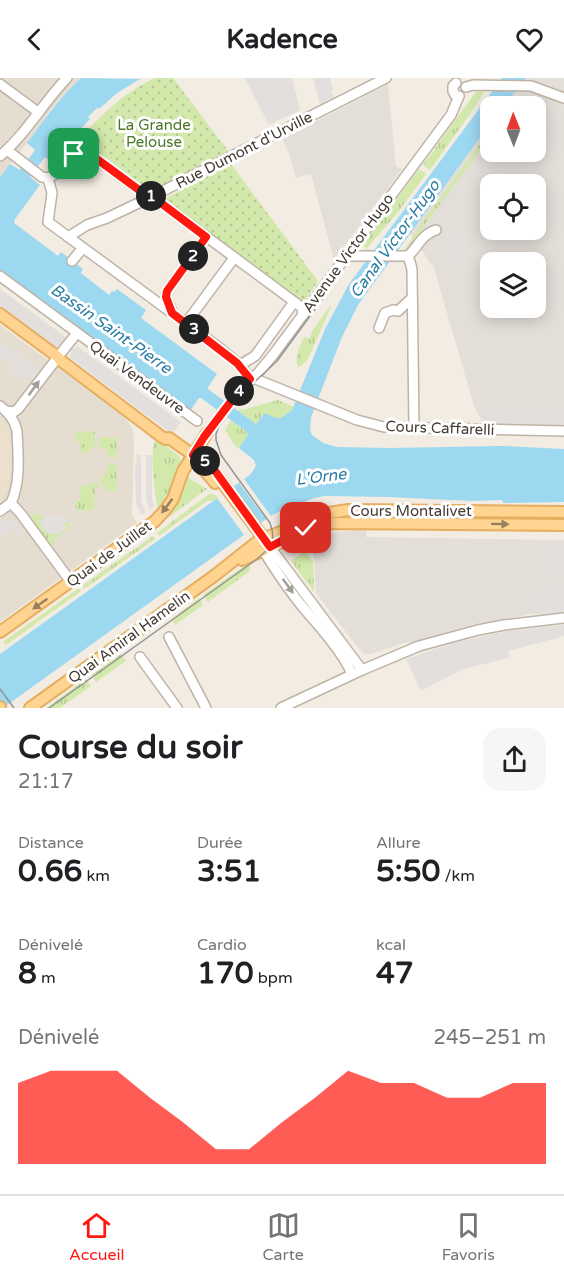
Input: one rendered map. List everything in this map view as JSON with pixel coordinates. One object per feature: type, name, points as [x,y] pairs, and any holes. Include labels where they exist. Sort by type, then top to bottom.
[{"type":"main road","name":"Quai Vendeuvre","points":[[0,314],[60,355],[63,363],[211,466],[226,492],[263,544]]},
{"type":"main road","points":[[193,455],[207,433]]},
{"type":"main road","name":"Quai de Juillet","points":[[0,632],[155,521],[173,499],[183,471],[193,455]]},
{"type":"main road","name":"Cours Montalivet","points":[[263,544],[308,518],[348,510],[564,512]]},
{"type":"main road","name":"Cours Montalivet","points":[[263,544],[302,529],[332,523],[564,525]]},
{"type":"main road","name":"Quai Amiral Hamelin","points":[[31,708],[228,566],[237,557],[263,544]]},
{"type":"street","points":[[67,78],[4,153],[45,177],[52,193],[48,222],[186,322],[240,365],[251,378]]},
{"type":"street","name":"Rue Dumont d'Urville","points":[[68,237],[87,225],[153,197],[386,78]]},
{"type":"street","points":[[454,81],[466,87],[463,95],[455,95],[454,81]]},
{"type":"street","points":[[0,84],[38,112]]},
{"type":"street","points":[[466,87],[473,85],[531,86],[564,98]]},
{"type":"street","name":"Avenue Victor Hugo","points":[[207,433],[242,387],[267,363],[299,308],[346,256],[451,115],[459,96]]},
{"type":"street","points":[[45,177],[55,175],[80,150],[86,151],[139,190],[153,197],[299,308],[255,356],[240,365]]},
{"type":"street","points":[[346,256],[408,256],[428,233],[436,230]]},
{"type":"street","points":[[172,313],[166,297],[167,291],[206,237]]},
{"type":"street","points":[[72,261],[83,248]]},
{"type":"street","points":[[408,256],[411,265],[414,429]]},
{"type":"street","points":[[186,322],[234,258]]},
{"type":"street","name":"Quai Vendeuvre","points":[[0,276],[197,421]]},
{"type":"street","points":[[379,328],[385,313],[398,311],[412,298]]},
{"type":"street","name":"Quai Vendeuvre","points":[[60,355],[77,333]]},
{"type":"street","points":[[3,409],[14,412],[18,410],[60,355]]},
{"type":"street","name":"Cours Caffarelli","points":[[251,378],[372,425],[414,429],[564,431]]},
{"type":"street","points":[[0,511],[11,503],[17,483],[17,434],[14,423],[3,409]]},
{"type":"street","points":[[11,503],[21,513],[71,582]]},
{"type":"street","points":[[263,544],[362,670]]},
{"type":"street","points":[[263,544],[303,607],[352,674]]},
{"type":"street","points":[[281,708],[352,674],[419,646],[504,625],[564,618]]},
{"type":"street","points":[[169,637],[206,708]]},
{"type":"street","points":[[140,657],[177,708]]},
{"type":"shaded area","points":[[0,78],[81,78],[52,108],[0,177]]},
{"type":"shaded area","points":[[245,78],[292,78],[300,110],[269,125]]},
{"type":"shaded area","points":[[313,78],[330,78],[334,97],[320,104]]},
{"type":"shaded area","points":[[526,78],[564,78],[564,426],[484,425],[474,406],[434,268],[410,233],[480,138],[480,162],[546,162],[546,96],[512,96]]},
{"type":"shaded area","points":[[388,84],[396,166],[402,169],[334,260],[311,174],[296,178],[289,153],[282,139]]},
{"type":"shaded area","points":[[445,233],[466,238],[468,257],[456,263],[451,261]]},
{"type":"shaded area","points":[[0,289],[67,338],[64,341],[75,349],[77,346],[181,422],[172,434],[69,357],[72,352],[61,344],[58,349],[0,307]]},
{"type":"shaded area","points":[[0,325],[125,417],[133,430],[132,514],[137,523],[0,622]]},
{"type":"shaded area","points":[[0,340],[20,354],[11,365],[0,358]]},
{"type":"shaded area","points":[[21,355],[37,367],[35,370],[39,374],[35,380],[31,377],[26,383],[9,371]]},
{"type":"shaded area","points":[[486,407],[564,408],[564,426],[486,425]]},
{"type":"shaded area","points":[[0,416],[8,429],[11,442],[10,480],[0,501]]},
{"type":"shaded area","points":[[137,454],[141,455],[141,501],[146,513],[141,515],[136,503]]},
{"type":"shaded area","points":[[146,455],[152,455],[152,498],[156,506],[149,509],[146,498]]},
{"type":"shaded area","points":[[46,516],[64,516],[68,521],[64,524],[67,528],[56,536],[53,532],[49,535],[39,522]]},
{"type":"shaded area","points":[[0,520],[13,520],[23,534],[19,537],[13,528],[0,538]]},
{"type":"shaded area","points":[[353,530],[366,530],[366,537],[564,540],[564,611],[531,614],[476,624],[365,654],[316,593],[313,550],[315,548],[308,539]]},
{"type":"shaded area","points":[[540,544],[564,544],[564,578],[539,577]]},
{"type":"shaded area","points":[[564,588],[563,612],[531,614],[530,590]]},
{"type":"shaded area","points":[[564,625],[564,636],[509,651],[509,658],[463,669],[421,691],[406,659],[453,643],[507,631]]},
{"type":"green space","name":"La Grande Pelouse","points":[[155,78],[173,78],[228,151],[155,190],[150,190],[80,139],[114,104]]},
{"type":"green space","points":[[480,90],[485,91],[430,170],[423,165],[475,93]]},
{"type":"green space","points":[[480,144],[480,150],[421,230],[422,234],[408,250],[404,251],[423,221]]},
{"type":"green space","name":"La Grande Pelouse","points":[[231,164],[318,281],[303,303],[163,200]]},
{"type":"green space","points":[[419,169],[426,174],[398,212],[366,249],[363,245]]},
{"type":"green space","points":[[330,306],[308,359],[298,367],[297,355],[304,337],[309,339]]},
{"type":"green space","points":[[278,400],[294,407],[281,418],[265,413],[256,424],[238,411],[240,408],[242,410]]},
{"type":"green space","points":[[231,420],[249,434],[239,448],[235,446],[225,430]]},
{"type":"green space","points":[[76,431],[95,432],[95,446],[86,453],[81,453],[80,442],[76,442]]},
{"type":"green space","points":[[101,437],[117,438],[116,458],[109,458],[106,450],[99,446]]},
{"type":"green space","points":[[156,438],[181,460],[176,470],[180,472],[171,495],[159,511],[153,474],[153,452]]},
{"type":"green space","points":[[110,463],[117,465],[116,491],[107,491],[100,480]]},
{"type":"green space","points":[[185,476],[207,489],[143,536]]},
{"type":"green space","points":[[98,482],[100,485],[95,489],[94,510],[76,510],[76,500],[80,500],[80,487]]},
{"type":"green space","points":[[209,494],[218,497],[214,501],[207,501],[159,536],[157,533]]},
{"type":"green space","points":[[40,514],[43,519],[40,521],[55,535],[67,528],[64,524],[68,521],[70,528],[53,540],[55,543],[51,546],[30,517]]},
{"type":"green space","points":[[400,517],[564,518],[564,521],[402,520]]},
{"type":"green space","points":[[153,536],[155,539],[84,589],[82,586]]},
{"type":"green space","points":[[305,551],[313,561],[314,592],[291,561]]},
{"type":"green space","points":[[248,563],[250,571],[208,602],[203,595]]},
{"type":"green space","points":[[79,588],[81,591],[6,645],[3,642]]},
{"type":"green space","points":[[199,598],[203,605],[175,625],[172,619]]},
{"type":"green space","points":[[121,654],[126,661],[96,682],[92,675]]},
{"type":"green space","points":[[86,679],[91,686],[60,708],[46,708]]},
{"type":"water","points":[[81,78],[140,79],[117,93],[99,109],[97,108],[53,163],[45,157],[30,177],[40,185],[14,223],[58,256],[61,252],[83,269],[81,273],[109,295],[117,289],[146,310],[141,318],[217,374],[208,389],[256,424],[265,413],[281,418],[292,410],[325,329],[349,284],[480,108],[480,138],[358,305],[342,337],[311,417],[310,430],[312,435],[323,443],[337,447],[503,446],[564,449],[564,502],[503,503],[502,500],[325,496],[287,507],[269,517],[0,708],[0,654],[251,474],[256,466],[254,460],[239,448],[248,435],[247,432],[201,398],[190,411],[0,271],[0,177],[10,164],[21,169],[35,150],[27,143]]},
{"type":"water","points":[[502,78],[526,78],[512,96],[489,96]]},
{"type":"pier","points":[[244,479],[271,516],[266,519],[239,483]]},
{"type":"pier","points":[[233,486],[260,524],[244,535],[217,498]]},
{"type":"tram line","points":[[49,708],[253,562],[270,546],[273,536],[270,523],[221,455],[216,434],[219,426],[245,391],[277,361],[335,282]]},
{"type":"tram line","points":[[0,689],[14,708]]},
{"type":"route","points":[[74,154],[80,150],[86,151],[206,237],[167,291],[166,297],[172,313],[240,365],[250,379],[204,437],[193,455],[213,468],[270,547],[306,528]]},
{"type":"water label","name":"Canal Victor-Hugo","points":[[395,239]]},
{"type":"water label","name":"Bassin Saint-Pierre","points":[[111,329]]},
{"type":"water label","name":"L'Orne","points":[[321,477]]}]
